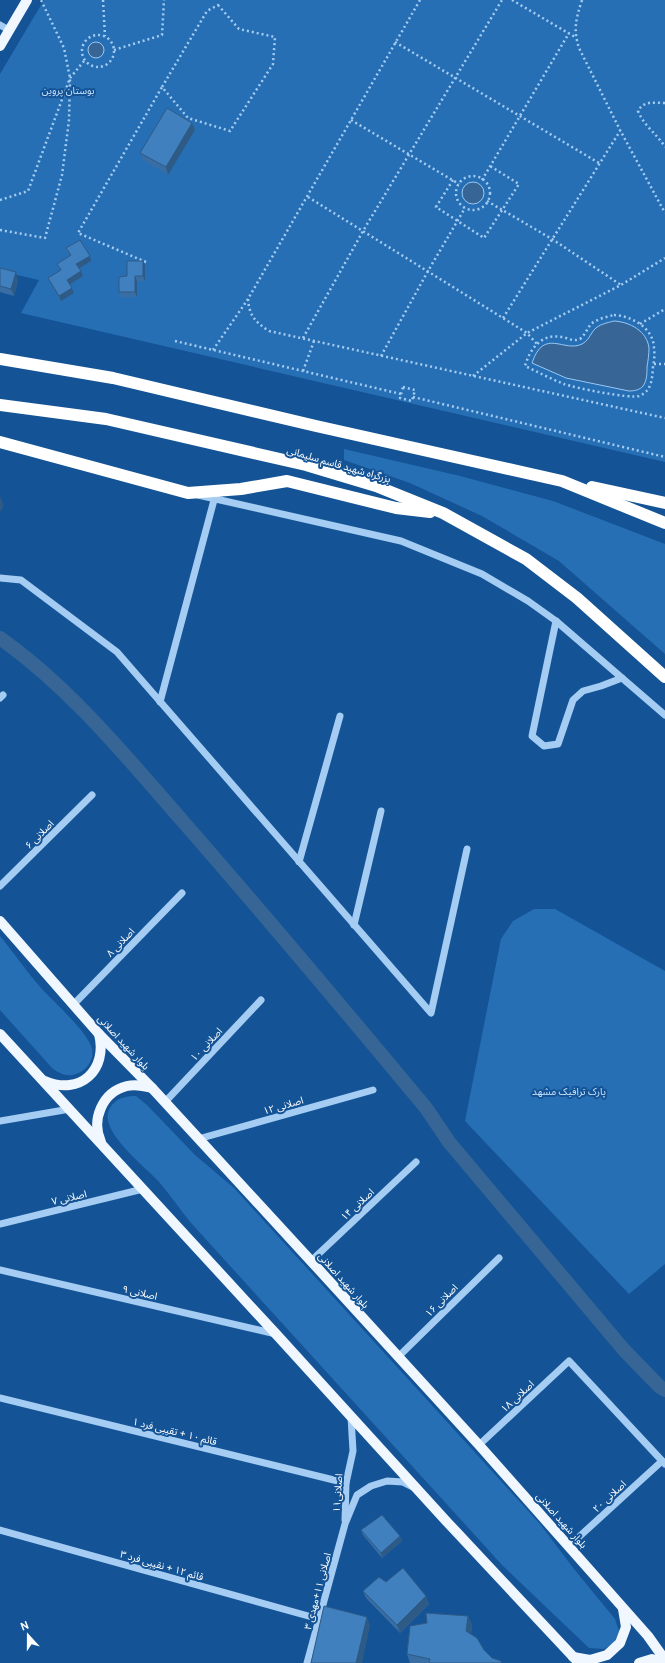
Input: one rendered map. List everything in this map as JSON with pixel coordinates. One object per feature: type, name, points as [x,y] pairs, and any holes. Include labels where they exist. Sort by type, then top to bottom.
[{"type":"highway","points":[[0,358],[114,378],[316,426],[665,503]]},
{"type":"highway","name":"بزرگراه شهید قاسم سلیمانی","points":[[0,405],[106,419],[306,465],[376,486],[443,513],[526,559],[577,598],[665,677]]},
{"type":"highway","points":[[0,442],[188,493],[241,489],[287,481],[396,508],[443,513]]},
{"type":"highway","points":[[562,481],[665,523]]},
{"type":"main road","points":[[0,46],[4,27],[27,0]]},
{"type":"main road","points":[[0,354],[12,360]]},
{"type":"main road","name":"بلوار شهید اصلانی","points":[[0,921],[99,1034],[165,1102],[479,1445],[648,1636],[665,1661]]},
{"type":"main road","points":[[0,1034],[416,1488],[576,1660],[590,1660],[607,1655],[620,1643],[626,1627],[623,1609]]},
{"type":"main road","points":[[43,1081],[54,1085],[66,1086],[78,1084],[88,1077],[96,1068],[101,1057],[102,1045],[99,1034]]},
{"type":"main road","points":[[103,1147],[98,1135],[97,1123],[100,1110],[106,1099],[115,1091],[127,1086],[140,1085],[152,1088]]},
{"type":"main road","points":[[639,1663],[652,1658],[665,1661]]},
{"type":"street","points":[[188,493],[401,542],[482,574],[528,601],[556,620],[665,715]]},
{"type":"street","points":[[160,702],[214,500]]},
{"type":"street","points":[[0,578],[21,580],[117,652],[431,1013],[467,849]]},
{"type":"street","points":[[556,620],[532,736],[544,746],[558,744],[573,700],[583,691],[622,678]]},
{"type":"street","points":[[299,862],[340,716]]},
{"type":"street","name":"اصلانی ۶","points":[[0,886],[92,796]]},
{"type":"street","points":[[354,925],[381,811]]},
{"type":"street","name":"اصلانی ۸","points":[[74,1004],[182,893]]},
{"type":"street","name":"اصلانی ۱۰","points":[[165,1102],[261,1000]]},
{"type":"street","name":"اصلانی ۱۲","points":[[198,1139],[373,1090]]},
{"type":"street","points":[[0,1121],[70,1109]]},
{"type":"street","name":"اصلانی ۱۴","points":[[311,1260],[416,1162]]},
{"type":"street","name":"اصلانی ۷","points":[[0,1224],[143,1189]]},
{"type":"street","name":"اصلانی ۱۶","points":[[398,1357],[499,1258]]},
{"type":"street","name":"اصلانی ۹","points":[[0,1270],[276,1334]]},
{"type":"street","name":"اصلانی ۱۸","points":[[479,1445],[569,1360],[664,1462]]},
{"type":"street","name":"قائم ۱۰ + تقیبی فرد ۱","points":[[0,1398],[346,1483]]},
{"type":"street","name":"اصلانی۱۱","points":[[345,1524],[346,1483],[354,1451],[351,1417]]},
{"type":"street","name":"اصلانی ۲۰","points":[[569,1546],[664,1462]]},
{"type":"street","name":"اصلانی۱۱","points":[[345,1524],[357,1495],[371,1486],[387,1481],[403,1482],[416,1488]]},
{"type":"street","name":"اصلانی ۱۱+مهدی ۳","points":[[307,1663],[345,1524]]},
{"type":"street","name":"قائم ۱۲ + نقیبی فرد ۳","points":[[0,1530],[319,1619]]},
{"type":"path","points":[[0,230],[45,238],[62,175],[68,120],[70,78],[64,48],[41,0]]},
{"type":"path","points":[[103,0],[105,36]]},
{"type":"path","points":[[114,50],[162,35],[164,0]]},
{"type":"path","points":[[213,350],[248,299],[420,0]]},
{"type":"path","points":[[302,338],[502,0]]},
{"type":"path","points":[[512,0],[575,37]]},
{"type":"path","points":[[582,0],[575,21],[575,37],[579,48],[620,130],[665,213]]},
{"type":"path","points":[[146,262],[78,233],[162,87],[207,11],[218,6],[240,29],[275,37],[273,64],[230,131],[188,118],[162,87]]},
{"type":"path","points":[[482,180],[569,33]]},
{"type":"path","points":[[96,35],[105,36],[112,42],[114,50],[111,60],[103,67],[93,67],[84,61],[81,53],[82,44],[88,38],[96,35]]},
{"type":"path","points":[[395,42],[600,163]]},
{"type":"path","points":[[0,200],[28,191],[70,78],[84,61]]},
{"type":"path","points":[[665,103],[647,102],[641,106],[638,111],[641,118],[652,133],[660,139],[665,147]]},
{"type":"path","points":[[351,120],[459,184]]},
{"type":"path","points":[[502,318],[620,130]]},
{"type":"path","points":[[660,139],[665,140]]},
{"type":"path","points":[[453,180],[436,207],[484,238],[518,184],[490,166]]},
{"type":"path","points":[[476,176],[482,180],[487,184],[490,197],[483,208],[470,211],[458,203],[456,190],[463,179],[476,176]]},
{"type":"path","points":[[308,197],[527,333],[536,344]]},
{"type":"path","points":[[487,201],[552,239],[621,284]]},
{"type":"path","points":[[381,356],[465,208]]},
{"type":"path","points":[[472,376],[527,333],[621,284],[665,258]]},
{"type":"path","points":[[248,299],[249,309],[253,318],[259,325],[268,331],[665,418]]},
{"type":"path","points":[[640,324],[665,309]]},
{"type":"path","points":[[622,316],[630,318],[640,324],[648,332],[655,348],[652,383],[649,388],[640,395],[634,397],[565,384],[525,366],[528,355],[536,344],[549,337],[562,337],[572,340],[578,339],[584,335],[591,324],[606,317],[622,316]]},
{"type":"path","points":[[175,341],[401,394]]},
{"type":"path","points":[[303,371],[314,341]]},
{"type":"path","points":[[654,364],[665,364]]},
{"type":"path","points":[[403,387],[415,390],[413,397],[412,400],[400,398],[403,387]]},
{"type":"path","points":[[413,397],[665,457]]},
{"type":"green space","name":"بوستان پروین","points":[[44,0],[665,0],[665,462],[21,313],[39,280],[0,271],[0,74]]},
{"type":"green space","points":[[344,449],[460,476],[553,501],[665,544],[665,654],[559,561],[482,516],[410,483],[344,460]]},
{"type":"green space","name":"پارک ترافیک مشهد","points":[[534,909],[555,909],[665,971],[665,1264],[629,1294],[465,1121],[501,939],[513,921]]},
{"type":"green space","points":[[0,936],[41,988],[76,1024],[88,1039],[92,1050],[92,1055],[90,1063],[84,1070],[73,1075],[67,1075],[61,1074],[53,1069],[0,1010]]},
{"type":"green space","points":[[128,1096],[136,1096],[147,1105],[195,1155],[234,1188],[540,1524],[615,1619],[619,1631],[615,1642],[604,1649],[589,1648],[503,1566],[192,1224],[160,1183],[124,1148],[110,1127],[108,1117],[110,1108],[118,1100]]},
{"type":"shaded area","points":[[96,42],[102,44],[104,50],[102,56],[96,58],[90,56],[88,50],[90,44]]},
{"type":"shaded area","points":[[473,182],[477,183],[483,189],[483,197],[477,203],[473,204],[469,203],[463,197],[462,193],[463,189],[469,183]]},
{"type":"shaded area","points":[[614,321],[626,323],[637,328],[648,342],[649,350],[646,377],[644,384],[639,389],[629,391],[566,378],[532,363],[537,352],[542,346],[555,343],[568,346],[582,344],[598,326]]},
{"type":"building","points":[[167,108],[192,123],[166,167],[140,153]]},
{"type":"building","points":[[80,240],[90,256],[76,264],[81,271],[67,280],[72,288],[59,296],[48,278],[61,270],[57,264],[71,255],[66,248]]},
{"type":"building","points":[[127,261],[143,261],[143,276],[135,276],[135,292],[119,292],[119,277],[127,276]]},
{"type":"building","points":[[0,268],[16,272],[11,289],[0,286]]},
{"type":"building","points":[[382,1515],[400,1536],[381,1553],[361,1530]]},
{"type":"building","points":[[403,1568],[426,1596],[397,1625],[363,1591],[379,1577],[386,1582]]},
{"type":"building","points":[[324,1606],[367,1617],[356,1663],[311,1663]]},
{"type":"building","points":[[426,1613],[468,1616],[466,1631],[477,1638],[484,1650],[492,1658],[501,1661],[501,1663],[429,1663],[430,1659],[407,1654],[410,1626],[427,1623]]},
{"type":"waterway","points":[[0,638],[27,658],[52,680],[99,726],[367,1037],[426,1108],[449,1142],[624,1350],[660,1387],[665,1390]]}]
